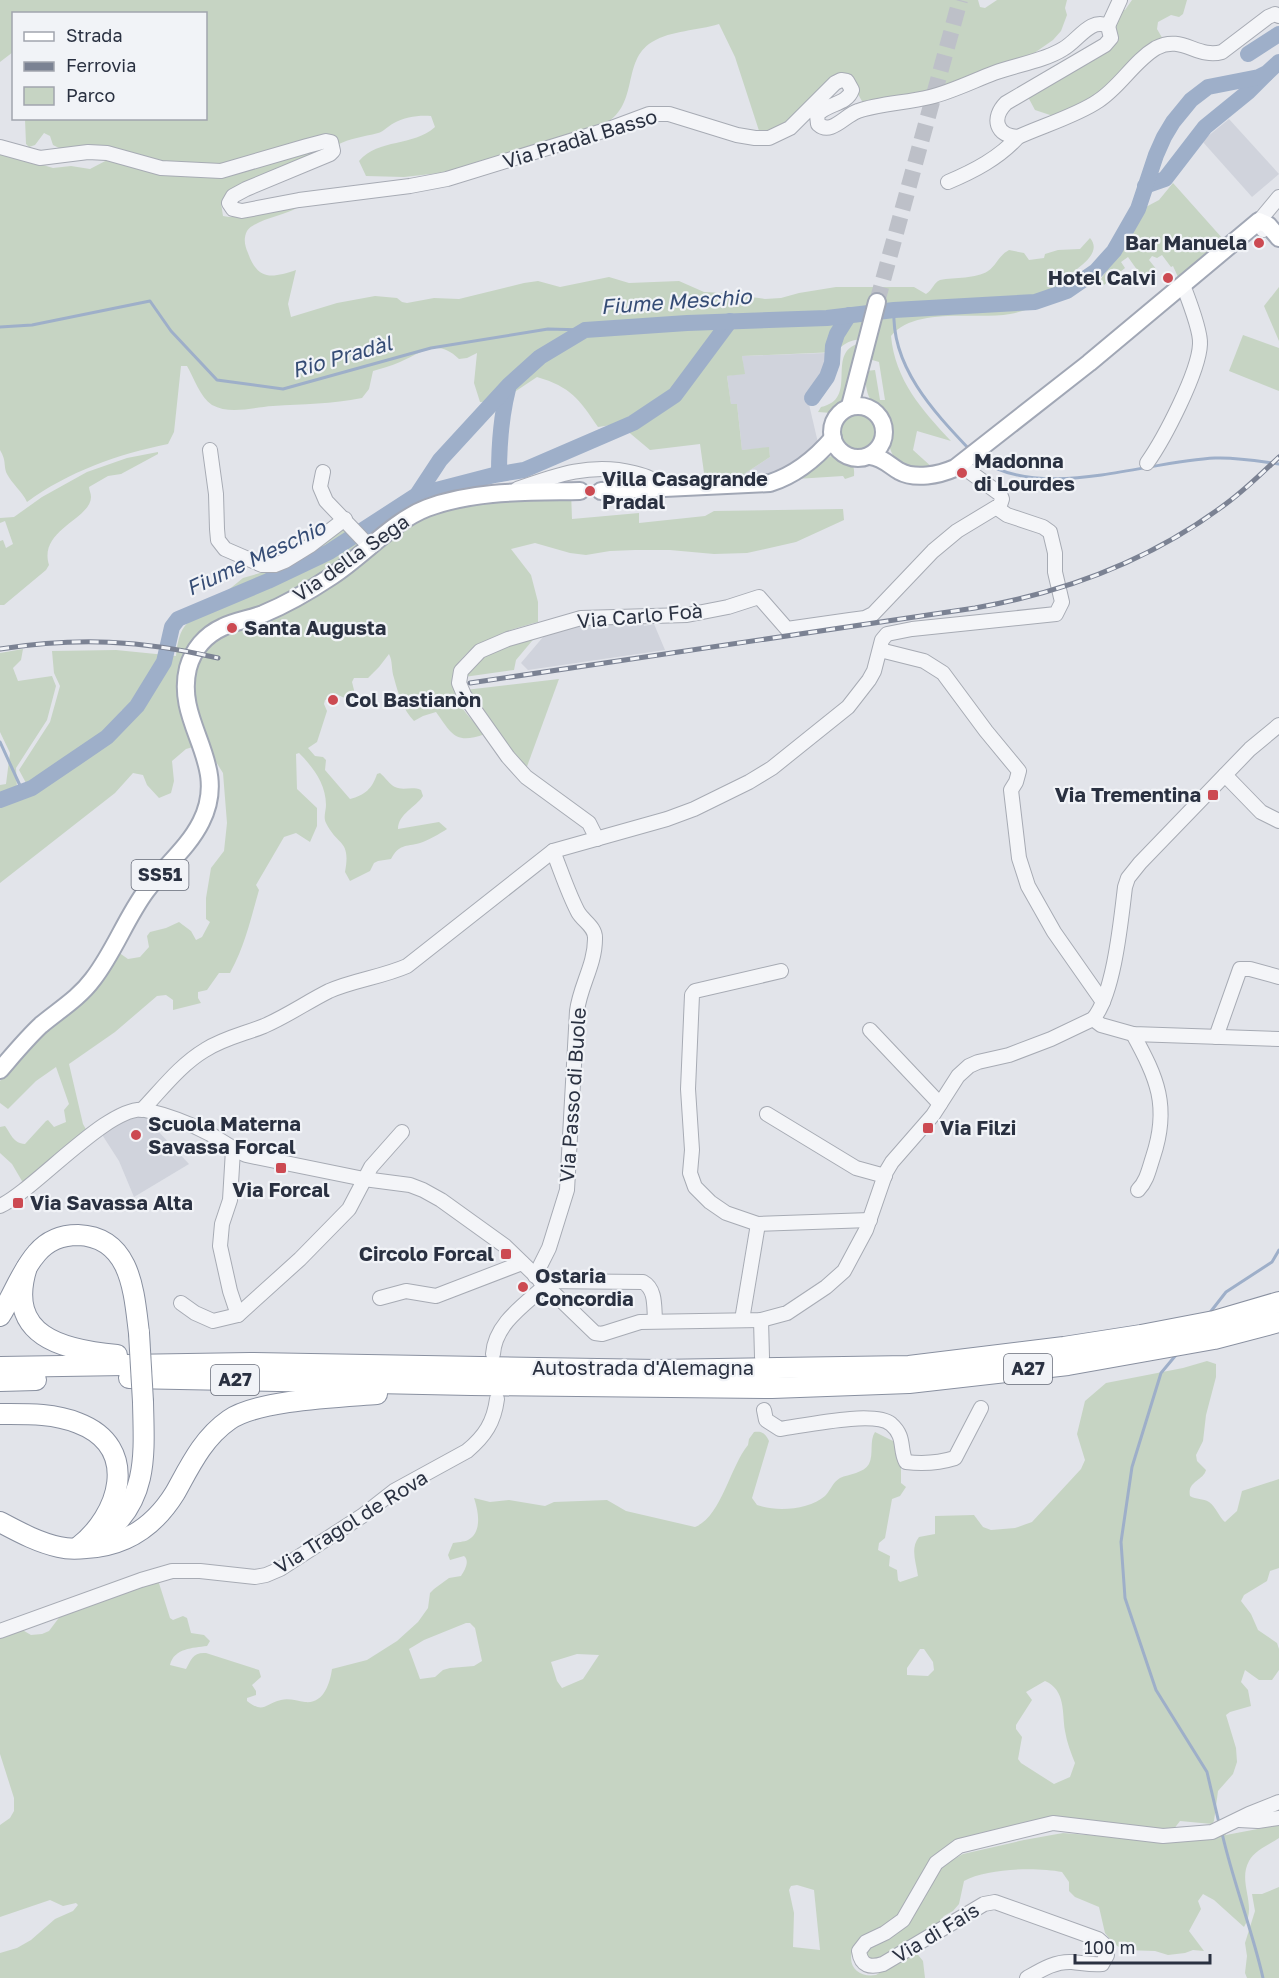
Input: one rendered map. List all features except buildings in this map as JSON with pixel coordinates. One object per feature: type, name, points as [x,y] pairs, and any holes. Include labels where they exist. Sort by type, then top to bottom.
[{"type":"highway","points":[[0,1316],[37,1253],[56,1237],[84,1235],[97,1239],[119,1256],[132,1281],[139,1334],[144,1462],[138,1488],[122,1516],[95,1540],[77,1548]]},
{"type":"highway","name":"A27","points":[[27,1268],[21,1292],[26,1315],[37,1332],[50,1340],[94,1353],[128,1357],[198,1356],[250,1363]]},
{"type":"highway","name":"Autostrada d'Alemagna","points":[[0,1381],[114,1377],[471,1385],[772,1388],[909,1383],[1068,1365],[1279,1302]]},
{"type":"highway","name":"Autostrada d'Alemagna","points":[[0,1367],[250,1363],[657,1370],[909,1366],[1064,1347],[1214,1339],[1279,1322]]},
{"type":"highway","name":"A27","points":[[0,1522],[32,1538],[61,1548],[106,1547],[126,1540],[160,1513],[174,1495],[202,1447],[229,1420],[251,1409],[325,1399],[471,1385]]},
{"type":"highway","points":[[0,1414],[44,1415],[78,1423],[92,1430],[104,1440],[112,1452],[118,1473],[118,1485],[113,1503],[99,1528],[77,1548]]},
{"type":"main road","points":[[896,468],[886,452],[884,423],[873,410],[858,406],[837,416],[833,423],[837,445],[854,458],[877,457],[896,468],[907,474],[927,475],[948,471],[970,458],[1259,221],[1268,225],[1277,240]]},
{"type":"main road","points":[[1243,236],[1258,232],[1277,240]]},
{"type":"main road","points":[[858,406],[859,367],[876,306]]},
{"type":"main road","points":[[870,456],[884,440]]},
{"type":"main road","points":[[602,491],[770,483],[837,445]]},
{"type":"main road","name":"Via della Sega","points":[[0,1070],[40,1026],[76,998],[94,979],[146,891],[193,835],[202,820],[210,797],[210,773],[191,716],[186,684],[191,659],[200,643],[222,627],[262,614],[295,598],[333,575],[367,543],[426,508],[508,492],[579,491]]},
{"type":"street","points":[[1120,0],[1108,26],[1111,30],[1111,38],[1105,45],[1006,103],[1000,109],[997,117],[998,126],[1003,133],[1011,137],[1018,137],[1097,102],[1156,48],[1183,43],[1204,53],[1222,52],[1268,17],[1275,14],[1279,16]]},
{"type":"street","name":"Via Pradàl Basso","points":[[0,147],[40,158],[88,152],[107,153],[161,168],[221,171],[307,146],[326,141],[331,142],[333,152],[330,154],[234,196],[229,203],[233,209],[242,211],[299,200],[447,179],[584,137],[649,114],[669,114],[737,135],[769,138],[790,128],[835,83],[841,80],[847,81],[852,90],[850,96],[825,108],[817,115],[818,124],[828,128],[859,110],[933,97],[996,72],[1053,54],[1064,49],[1094,24],[1102,22],[1108,26]]},
{"type":"street","points":[[948,182],[974,171],[1012,144],[1018,137]]},
{"type":"street","points":[[1259,221],[1279,197]]},
{"type":"street","points":[[1277,240],[1275,220],[1279,197]]},
{"type":"street","points":[[1147,463],[1162,439],[1191,379],[1200,343],[1183,285]]},
{"type":"street","points":[[210,450],[216,494],[218,540],[225,549],[262,565],[275,565],[348,522]]},
{"type":"street","points":[[0,1206],[11,1201],[80,1143],[113,1120],[142,1110],[172,1077],[205,1050],[226,1039],[268,1024],[328,992],[357,980],[407,966],[553,851],[667,819],[694,809],[772,768],[848,707],[869,680],[874,671],[882,640],[890,632],[1056,615],[1062,602],[1055,572],[1055,553],[1050,532],[1043,527],[1007,515],[997,508],[1002,502],[1000,494],[970,472],[970,458]]},
{"type":"street","name":"Via della Sega","points":[[508,492],[566,472],[591,468],[623,470],[643,475],[656,481],[661,489]]},
{"type":"street","points":[[323,472],[320,488],[326,501],[367,543]]},
{"type":"street","name":"Via Carlo Foà","points":[[597,839],[589,823],[526,777],[508,757],[464,695],[459,683],[461,670],[480,651],[508,639],[581,618],[687,615],[728,607],[755,597],[761,599],[787,629],[865,618],[879,608],[922,560],[957,531],[997,508]]},
{"type":"street","points":[[880,650],[924,661],[943,673],[1018,771],[1017,782],[1011,790],[1019,858],[1023,873],[1040,910],[1103,1002]]},
{"type":"street","points":[[142,1110],[189,1124],[233,1150],[246,1155],[364,1179],[410,1185],[423,1190],[441,1200],[504,1246],[595,1333],[602,1334],[640,1322],[655,1320],[761,1320],[787,1313],[826,1287],[844,1271],[870,1220],[892,1162],[933,1115],[953,1081],[969,1066],[1010,1055],[1093,1019],[1103,1002],[1114,963],[1128,879],[1140,863],[1250,749],[1279,725]]},
{"type":"street","points":[[1225,775],[1262,812],[1279,821]]},
{"type":"street","name":"Via Passo di Buole","points":[[540,1281],[567,1191],[578,1001],[593,962],[596,935],[589,923],[579,914],[553,851]]},
{"type":"street","points":[[1216,1037],[1240,969],[1250,969],[1279,977]]},
{"type":"street","points":[[781,971],[695,991],[692,995],[688,1089],[692,1150],[690,1173],[695,1187],[710,1202],[726,1213],[758,1224],[870,1220]]},
{"type":"street","points":[[1093,1019],[1101,1025],[1133,1034],[1279,1039]]},
{"type":"street","points":[[870,1030],[940,1104]]},
{"type":"street","points":[[1133,1034],[1153,1072],[1162,1109],[1160,1138],[1144,1183],[1138,1190]]},
{"type":"street","points":[[768,1114],[856,1168],[885,1176]]},
{"type":"street","points":[[181,1303],[195,1313],[213,1321],[238,1315],[300,1259],[349,1209],[371,1167],[402,1132]]},
{"type":"street","points":[[233,1150],[230,1200],[222,1224],[219,1246],[238,1315]]},
{"type":"street","points":[[0,1212],[0,1218]]},
{"type":"street","points":[[742,1320],[758,1224]]},
{"type":"street","points":[[380,1298],[406,1290],[436,1296],[522,1263]]},
{"type":"street","points":[[540,1281],[644,1282],[650,1286],[652,1292],[655,1320]]},
{"type":"street","points":[[493,1354],[494,1343],[504,1324],[540,1281]]},
{"type":"street","points":[[761,1320],[762,1356]]},
{"type":"street","name":"Via Tragol de Rova","points":[[0,1631],[172,1571],[200,1571],[255,1577],[280,1569],[362,1516],[394,1491],[467,1451],[490,1425],[495,1414],[497,1399]]},
{"type":"street","points":[[764,1410],[766,1420],[780,1429],[865,1417],[882,1419],[891,1424],[903,1440],[906,1461],[928,1463],[955,1458],[981,1408]]},
{"type":"street","points":[[1222,1826],[1279,1802]]},
{"type":"street","points":[[1222,1826],[1279,1818]]},
{"type":"street","name":"Via di Fais","points":[[1027,1978],[1059,1963],[1102,1964],[1107,1955],[1106,1946],[1098,1939],[995,1902],[984,1904],[883,1964],[874,1967],[866,1965],[860,1959],[859,1951],[866,1942],[885,1933],[903,1920],[936,1863],[959,1846],[1053,1823],[1163,1836],[1222,1826]]},
{"type":"shaded area","points":[[1229,119],[1279,174],[1252,197],[1202,141]]},
{"type":"shaded area","points":[[826,353],[825,368],[820,383],[808,400],[819,447],[773,475],[745,481],[744,474],[770,457],[769,448],[742,450],[737,404],[731,405],[727,376],[744,373],[742,356]]},
{"type":"shaded area","points":[[642,619],[644,626],[654,624],[665,650],[528,670],[521,663],[549,630],[581,622]]},
{"type":"shaded area","points":[[141,1113],[189,1164],[134,1197],[119,1161],[101,1133]]},
{"type":"green space","points":[[0,0],[978,0],[980,7],[985,8],[997,0],[1067,0],[1065,8],[1067,15],[1061,31],[1053,40],[1030,56],[935,92],[867,108],[850,79],[800,116],[762,140],[735,57],[719,24],[676,33],[652,42],[643,50],[636,60],[623,105],[605,124],[449,172],[404,177],[366,176],[359,161],[376,149],[417,138],[426,133],[435,127],[431,116],[403,119],[380,132],[337,145],[234,165],[178,165],[121,153],[118,148],[87,145],[69,149],[59,148],[53,145],[50,136],[44,133],[35,145],[29,147],[26,144],[25,120],[207,120],[207,12],[12,12],[12,53],[0,62]]},
{"type":"green space","points":[[1132,0],[1187,0],[1183,14],[1179,17],[1171,15],[1158,22],[1157,29],[1164,41],[1105,93],[1053,116],[1035,110],[1028,97],[1115,45],[1113,30],[1121,8],[1125,10]]},
{"type":"green space","points":[[331,146],[229,201],[221,203],[223,216],[229,217],[297,208],[251,227],[247,231],[245,240],[252,262],[261,273],[273,276],[296,270],[288,304],[291,317],[337,303],[375,296],[397,298],[407,303],[434,298],[459,299],[524,283],[538,281],[560,287],[609,277],[629,283],[679,281],[704,292],[765,299],[836,287],[914,287],[926,294],[940,280],[983,274],[1009,250],[1024,253],[1029,260],[1044,258],[1045,254],[1058,250],[1080,249],[1090,238],[1094,248],[1089,258],[1072,273],[1076,283],[1036,306],[1010,314],[930,317],[902,327],[891,336],[898,367],[904,380],[920,406],[951,441],[917,431],[913,450],[934,469],[909,467],[896,460],[892,454],[886,419],[872,402],[866,385],[866,371],[875,370],[880,400],[885,400],[879,362],[869,359],[874,338],[849,342],[836,352],[742,356],[745,374],[727,376],[731,404],[737,404],[742,450],[769,447],[770,457],[744,474],[745,481],[705,480],[700,444],[650,450],[619,424],[598,427],[573,395],[558,385],[537,377],[513,393],[512,401],[480,402],[474,383],[477,353],[459,359],[444,349],[437,348],[423,351],[373,371],[369,389],[362,398],[242,410],[226,410],[212,405],[201,392],[187,366],[181,366],[174,432],[168,444],[131,453],[76,473],[27,502],[7,474],[0,450],[0,152],[53,168],[71,166],[90,169],[111,158],[177,172]]},
{"type":"green space","points":[[1173,183],[1223,239],[1178,277],[1173,266],[1171,267],[1162,255],[1157,258],[1152,256],[1149,260],[1157,270],[1142,282],[1138,276],[1140,274],[1128,257],[1121,262],[1125,268],[1104,285],[1100,280],[1127,241],[1144,208],[1159,200]]},
{"type":"green space","points":[[1279,287],[1279,341],[1264,306]]},
{"type":"green space","points":[[1243,335],[1279,348],[1279,391],[1229,371]]},
{"type":"green space","points":[[857,344],[844,403],[832,413],[818,412],[821,407],[832,402],[838,395],[844,357],[848,350]]},
{"type":"green space","points":[[858,413],[871,418],[876,431],[871,444],[858,449],[845,444],[840,431],[845,418]]},
{"type":"green space","points":[[158,452],[121,474],[108,476],[89,487],[91,497],[89,505],[57,534],[51,543],[48,553],[49,565],[46,570],[4,605],[0,605],[0,541],[3,540],[6,548],[13,544],[5,521],[0,523],[0,518],[14,517],[42,497],[87,472],[127,458]]},
{"type":"green space","points":[[831,456],[848,460],[853,466],[854,476],[845,479],[843,476],[796,479],[795,482],[786,482]]},
{"type":"green space","points":[[571,491],[572,519],[639,513],[639,523],[705,516],[714,511],[843,509],[844,520],[796,542],[747,553],[714,554],[635,550],[586,555],[535,543],[511,549],[531,575],[538,602],[538,622],[491,638],[463,657],[455,669],[453,684],[458,701],[485,734],[461,738],[451,732],[436,712],[414,721],[399,695],[389,654],[368,678],[354,678],[352,682],[354,699],[351,701],[336,694],[325,700],[327,711],[317,742],[308,748],[315,756],[326,760],[325,770],[350,799],[367,791],[377,774],[380,773],[395,787],[421,790],[423,796],[404,815],[398,829],[439,822],[447,829],[423,842],[400,848],[391,859],[374,863],[370,871],[350,881],[345,872],[345,848],[325,821],[324,790],[309,764],[299,753],[296,754],[297,789],[317,808],[317,826],[310,842],[296,833],[284,837],[256,885],[259,890],[250,921],[230,973],[219,973],[207,990],[198,992],[201,1003],[173,1010],[173,1000],[166,995],[157,996],[115,1032],[69,1064],[83,1124],[88,1133],[28,1184],[22,1181],[12,1164],[0,1153],[0,1127],[5,1126],[15,1140],[25,1144],[46,1121],[48,1120],[54,1127],[66,1122],[64,1110],[69,1104],[56,1067],[36,1081],[8,1109],[0,1103],[0,1081],[118,952],[128,959],[140,957],[149,947],[147,936],[150,932],[179,922],[191,931],[196,940],[202,937],[210,922],[206,919],[206,898],[211,868],[224,851],[227,823],[223,773],[211,754],[200,745],[186,749],[172,761],[174,781],[171,793],[159,798],[147,785],[143,775],[133,773],[115,793],[0,883],[0,806],[40,790],[114,739],[134,717],[122,710],[102,735],[26,783],[19,770],[50,722],[60,686],[54,673],[52,651],[116,650],[176,656],[181,634],[190,621],[225,607],[221,596],[243,578],[270,570],[284,557],[339,518],[371,550],[426,511]]},
{"type":"green space","points":[[537,635],[516,660],[514,670],[464,677],[477,659]]},
{"type":"green space","points":[[23,649],[21,660],[13,668],[18,681],[52,676],[56,686],[47,720],[16,768],[17,789],[0,795],[0,785],[6,784],[10,753],[0,732],[0,653]]},
{"type":"green space","points":[[559,679],[525,772],[465,690]]},
{"type":"green space","points":[[1207,1361],[1216,1364],[1216,1377],[1206,1415],[1203,1441],[1196,1455],[1197,1461],[1206,1470],[1191,1487],[1190,1496],[1209,1502],[1225,1522],[1237,1511],[1242,1491],[1279,1479],[1279,1568],[1270,1571],[1267,1581],[1244,1595],[1241,1601],[1251,1614],[1258,1630],[1277,1643],[1279,1670],[1272,1680],[1259,1680],[1245,1670],[1241,1682],[1248,1690],[1251,1706],[1226,1715],[1236,1748],[1237,1762],[1233,1774],[1218,1791],[1212,1824],[1180,1821],[1170,1834],[1062,1825],[956,1848],[893,1924],[854,1947],[852,1953],[852,1965],[855,1969],[864,1974],[876,1975],[915,1951],[923,1961],[925,1978],[0,1978],[0,1953],[17,1948],[31,1940],[55,1919],[73,1911],[78,1905],[76,1903],[63,1906],[50,1900],[0,1917],[0,1825],[10,1818],[14,1811],[14,1798],[0,1754],[0,1635],[19,1628],[31,1635],[42,1634],[49,1631],[64,1611],[158,1580],[170,1618],[173,1620],[183,1616],[187,1618],[191,1633],[204,1635],[210,1641],[207,1646],[180,1652],[172,1659],[170,1665],[186,1669],[195,1655],[206,1653],[259,1670],[261,1677],[252,1685],[256,1695],[247,1698],[247,1701],[257,1707],[264,1707],[284,1699],[312,1702],[325,1692],[332,1669],[367,1660],[397,1641],[418,1622],[428,1608],[430,1593],[449,1578],[461,1576],[466,1566],[466,1558],[464,1556],[450,1560],[448,1555],[453,1543],[468,1540],[476,1532],[478,1514],[474,1498],[490,1502],[509,1500],[545,1506],[554,1502],[607,1500],[626,1511],[695,1527],[704,1522],[712,1513],[754,1432],[763,1433],[769,1441],[752,1498],[757,1505],[773,1509],[801,1507],[818,1501],[840,1478],[867,1467],[875,1432],[895,1442],[901,1464],[901,1483],[906,1487],[900,1496],[892,1499],[885,1538],[879,1543],[878,1550],[890,1556],[889,1566],[897,1570],[900,1582],[918,1576],[914,1555],[916,1541],[919,1537],[935,1534],[935,1516],[974,1515],[983,1527],[991,1530],[1015,1528],[1032,1522],[1081,1469],[1085,1460],[1077,1434],[1085,1401],[1106,1383]],"holes":[[[470,1623],[475,1628],[482,1661],[474,1666],[450,1668],[443,1670],[435,1677],[420,1679],[409,1649],[424,1640]],[[920,1649],[924,1649],[933,1662],[934,1670],[928,1676],[907,1675],[907,1668]],[[577,1654],[599,1655],[583,1679],[562,1688],[557,1681],[551,1662]],[[1045,1681],[1057,1690],[1062,1703],[1066,1735],[1075,1763],[1070,1777],[1054,1784],[1018,1759],[1022,1737],[1016,1725],[1032,1700],[1026,1692]],[[797,1885],[814,1890],[820,1950],[793,1947],[794,1913],[789,1890],[791,1886]]]},
{"type":"green space","points":[[1279,1825],[1279,1838],[1255,1854],[1246,1869],[1249,1910],[1244,1927],[1214,1900],[1203,1894],[1198,1901],[1201,1909],[1189,1931],[1204,1951],[1193,1950],[1168,1955],[1155,1951],[1124,1950],[1114,1944],[1105,1933],[1099,1907],[1075,1897],[1069,1891],[1069,1882],[1062,1872],[1026,1869],[986,1873],[964,1881],[959,1904],[953,1911],[944,1916],[928,1935],[877,1967],[861,1952],[884,1939],[940,1867],[963,1854],[1063,1833],[1175,1842],[1190,1841],[1224,1832],[1226,1835]]},
{"type":"green space","points":[[1279,1887],[1279,1978],[1247,1978],[1245,1943],[1255,1911],[1252,1894],[1262,1894]]},
{"type":"waterway","points":[[1248,54],[1279,34]]},
{"type":"waterway","name":"Fiume Meschio","points":[[0,800],[32,788],[107,737],[137,706],[164,662],[172,627],[178,619],[329,552],[417,495],[440,460],[509,385],[540,357],[585,330],[687,323],[827,318],[894,310],[1035,302],[1067,291],[1096,271],[1114,251],[1138,209],[1164,137],[1191,100],[1208,87],[1259,77],[1279,62]]},
{"type":"waterway","points":[[1145,186],[1165,179],[1205,127],[1266,74]]},
{"type":"waterway","name":"Rio Pradàl","points":[[0,327],[32,325],[150,301],[171,331],[217,380],[283,389],[431,348],[548,329],[585,330]]},
{"type":"waterway","points":[[894,310],[899,350],[907,369],[929,403],[969,449]]},
{"type":"waterway","points":[[812,398],[827,377],[837,334],[849,315]]},
{"type":"waterway","points":[[417,495],[494,475],[524,470],[633,423],[675,395],[730,321]]},
{"type":"waterway","points":[[499,474],[501,431],[508,389]]},
{"type":"waterway","points":[[978,458],[1003,471],[1031,477],[1061,479],[1215,458],[1279,464]]},
{"type":"waterway","points":[[0,742],[23,792]]},
{"type":"waterway","points":[[1208,1315],[1226,1292],[1272,1262],[1279,1250]]},
{"type":"waterway","points":[[1176,1355],[1161,1373],[1132,1467],[1121,1542],[1125,1598],[1156,1690],[1207,1772],[1219,1823]]},
{"type":"waterway","points":[[1222,1833],[1263,1978]]},
{"type":"tunnel","points":[[877,302],[960,0]]},
{"type":"railway","points":[[470,683],[975,608],[1043,593],[1108,570],[1169,541],[1234,498],[1279,457]]},
{"type":"railway","points":[[0,649],[56,643],[109,642],[162,647],[218,658]]},
{"type":"place","name":"Bar Manuela","points":[[1259,243]]},
{"type":"place","name":"Hotel Calvi","points":[[1168,278]]},
{"type":"place","name":"Madonna di Lourdes","points":[[962,473]]},
{"type":"place","name":"Villa Casagrande Pradal","points":[[590,491]]},
{"type":"place","name":"Santa Augusta","points":[[232,628]]},
{"type":"place","name":"Col Bastianòn","points":[[333,700]]},
{"type":"place","name":"Via Trementina","points":[[1213,795]]},
{"type":"place","name":"Via Filzi","points":[[928,1128]]},
{"type":"place","name":"Scuola Materna Savassa Forcal","points":[[136,1135]]},
{"type":"place","name":"Via Forcal","points":[[281,1168]]},
{"type":"place","name":"Via Savassa Alta","points":[[18,1203]]},
{"type":"place","name":"Circolo Forcal","points":[[506,1254]]},
{"type":"place","name":"Ostaria Concordia","points":[[523,1287]]}]
